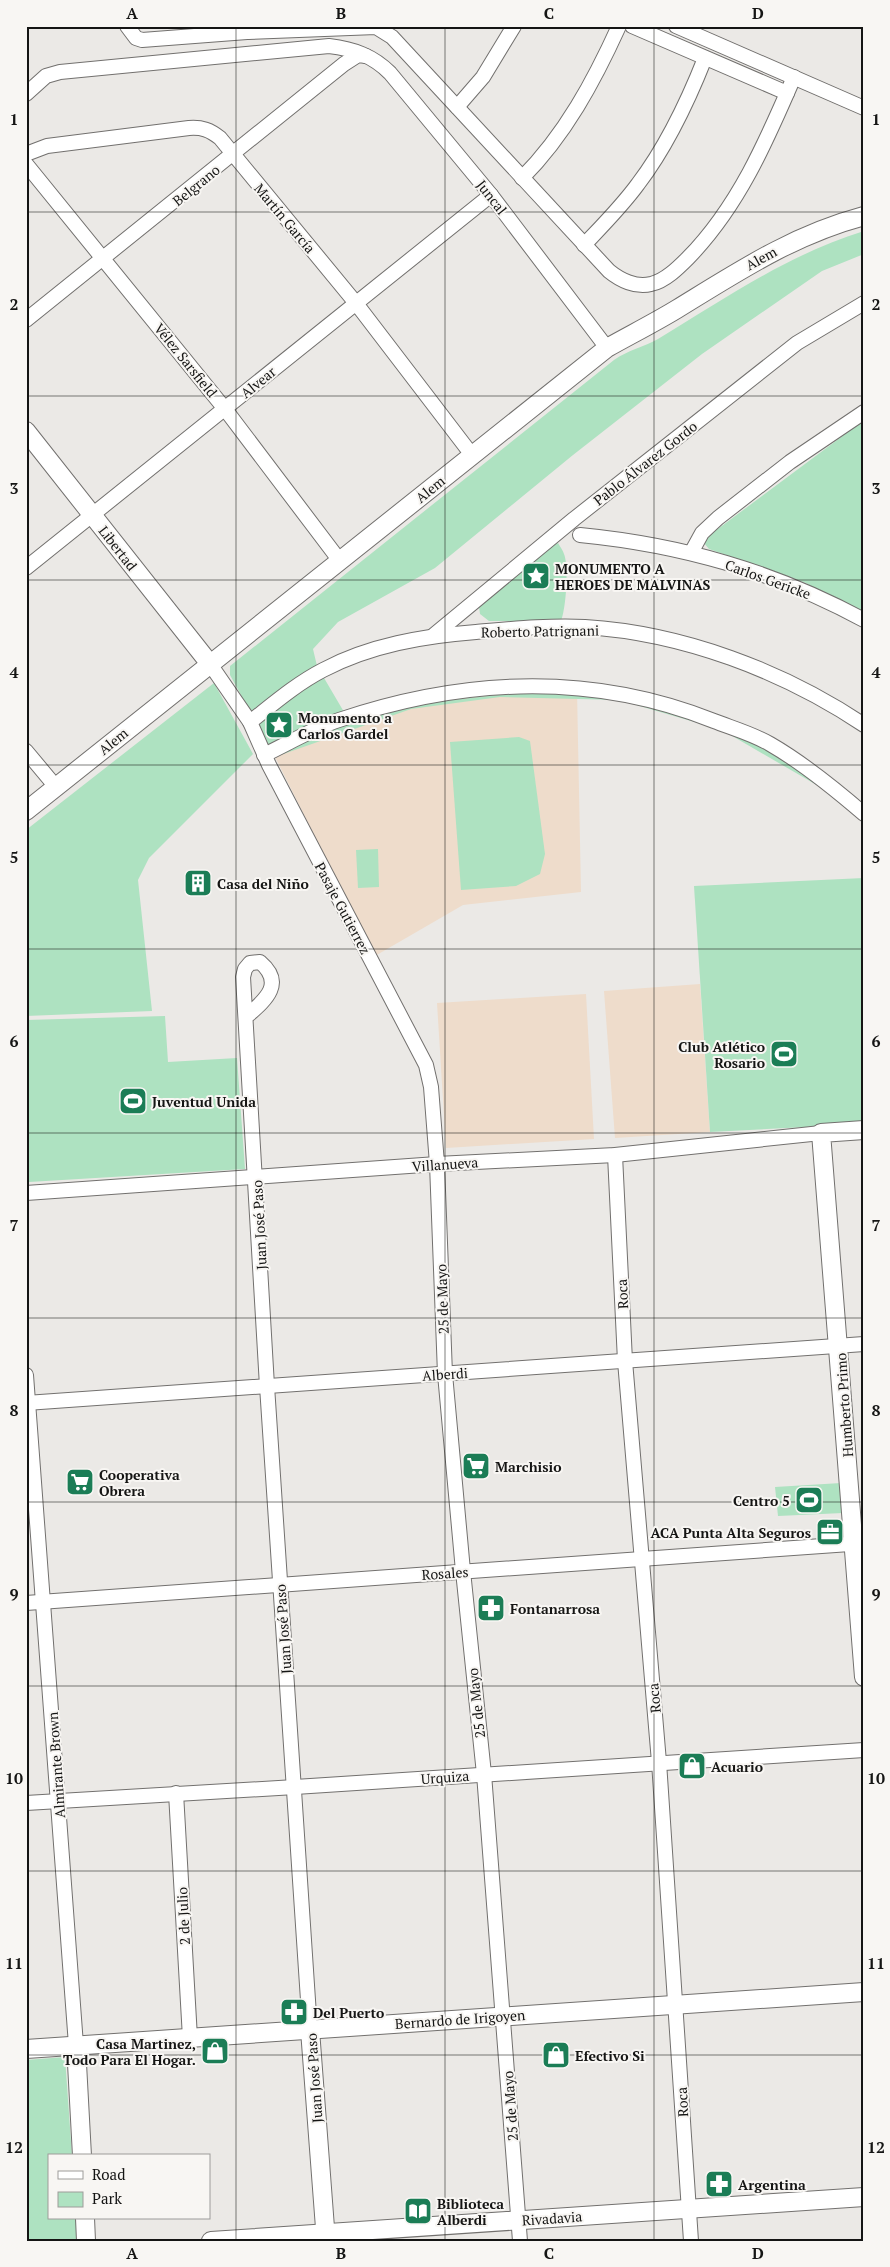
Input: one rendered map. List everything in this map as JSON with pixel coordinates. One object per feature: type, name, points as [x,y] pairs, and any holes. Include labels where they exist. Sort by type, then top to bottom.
[{"type":"main road","name":"Alem","points":[[26,810],[607,348],[667,315],[771,252],[812,233],[864,216]]},
{"type":"main road","name":"Libertad","points":[[26,432],[210,664]]},
{"type":"main road","name":"Villanueva","points":[[821,1133],[864,1130]]},
{"type":"main road","name":"Humberto Primo","points":[[821,1133],[839,1346],[859,1543],[864,1677]]},
{"type":"main road","name":"Bernardo de Irigoyen","points":[[26,2049],[864,1992]]},
{"type":"main road","name":"Juan José Paso","points":[[310,2030],[326,2237]]},
{"type":"main road","name":"Almirante Brown","points":[[76,2045],[82,2154]]},
{"type":"main road","name":"Rivadavia","points":[[211,2241],[326,2237],[518,2220],[864,2197]]},
{"type":"main road","points":[[85,2220],[86,2241]]},
{"type":"street","points":[[127,26],[136,38],[142,40],[253,29],[376,27],[395,31],[457,107],[584,245],[609,271],[633,284],[654,284],[677,269],[710,232],[736,196],[753,168],[794,77]]},
{"type":"street","points":[[457,107],[483,77],[514,26]]},
{"type":"street","points":[[522,178],[544,155],[576,109],[601,67],[620,26]]},
{"type":"street","points":[[632,26],[787,93]]},
{"type":"street","points":[[676,26],[864,108]]},
{"type":"street","name":"Juncal","points":[[26,94],[46,76],[60,72],[329,46],[349,48],[379,62],[390,73],[491,195],[607,348]]},
{"type":"street","name":"Belgrano","points":[[29,314],[104,260],[344,64],[358,55],[367,56]]},
{"type":"street","points":[[584,245],[616,213],[654,160],[675,124],[705,58]]},
{"type":"street","name":"Martín García","points":[[26,154],[47,146],[198,128],[211,131],[220,138],[355,302],[472,455]]},
{"type":"street","name":"Vélez Sarsfield","points":[[26,164],[225,409],[340,560]]},
{"type":"street","name":"Alvear","points":[[26,568],[355,302],[491,195]]},
{"type":"street","name":"Pablo Álvarez Gordo","points":[[434,635],[574,519],[797,343],[864,304]]},
{"type":"street","points":[[691,553],[702,534],[718,518],[790,462],[864,412]]},
{"type":"street","name":"Carlos Gericke","points":[[580,535],[629,540],[691,553],[800,588],[864,620]]},
{"type":"street","name":"Roberto Patrignani","points":[[250,722],[300,683],[323,670],[380,648],[434,635],[584,627],[655,638],[724,657],[800,687],[864,725]]},
{"type":"street","name":"Pasaje Gutierrez","points":[[210,664],[230,690],[250,722],[264,755],[426,1066],[431,1087],[438,1164]]},
{"type":"street","points":[[264,755],[338,720],[428,696],[476,688],[517,686],[586,688],[652,700],[691,712],[769,744],[840,793],[864,814]]},
{"type":"street","points":[[26,751],[56,787]]},
{"type":"street","name":"Juan José Paso","points":[[246,1017],[267,1386],[310,2030]]},
{"type":"street","name":"Villanueva","points":[[26,1194],[438,1164],[615,1155],[821,1133]]},
{"type":"street","name":"Roca","points":[[615,1155],[625,1361],[660,1762],[677,2005],[687,2209],[691,2241]]},
{"type":"street","name":"25 de Mayo","points":[[438,1164],[445,1374],[484,1774],[520,2241]]},
{"type":"street","name":"Alberdi","points":[[27,1403],[864,1344]]},
{"type":"street","name":"Almirante Brown","points":[[26,1374],[76,2045]]},
{"type":"street","name":"Rosales","points":[[26,1603],[859,1543]]},
{"type":"street","name":"Urquiza","points":[[26,1803],[864,1750]]},
{"type":"street","name":"2 de Julio","points":[[176,1793],[190,2038]]},
{"type":"shaded area","points":[[577,690],[581,892],[463,905],[375,956],[275,757],[346,723],[406,704],[476,693]]},
{"type":"shaded area","points":[[700,984],[710,1132],[615,1138],[604,991]]},
{"type":"shaded area","points":[[586,994],[594,1139],[446,1148],[437,1003]]},
{"type":"green space","points":[[864,231],[864,254],[822,271],[702,354],[573,455],[435,568],[338,622],[313,649],[317,666],[344,712],[515,693],[622,695],[727,727],[840,793],[858,809],[722,730],[619,700],[500,697],[411,709],[275,757],[230,675],[230,666],[614,360],[658,339],[783,265],[809,252]]},
{"type":"green space","points":[[864,420],[864,616],[806,583],[709,549],[704,543],[711,534]]},
{"type":"green space","points":[[558,543],[566,560],[567,577],[561,621],[489,621],[480,614],[479,607],[549,547]]},
{"type":"green space","points":[[214,683],[253,754],[149,858],[138,880],[152,1011],[26,1016],[26,830]]},
{"type":"green space","points":[[519,737],[530,741],[545,854],[540,874],[516,886],[461,890],[450,742]]},
{"type":"green space","points":[[378,849],[379,887],[358,888],[356,850]]},
{"type":"green space","name":"Club Atlético Rosario","points":[[864,878],[864,1124],[710,1132],[694,886]]},
{"type":"green space","name":"Juventud Unida","points":[[165,1016],[168,1062],[237,1058],[245,1169],[29,1182],[26,1141],[26,1020]]},
{"type":"green space","name":"Centro 5","points":[[841,1483],[843,1513],[778,1516],[775,1487]]},
{"type":"green space","points":[[65,2057],[72,2154],[48,2154],[48,2220],[77,2220],[79,2241],[26,2241],[26,2060]]},
{"type":"place","name":"MONUMENTO A HEROES DE MALVINAS","points":[[536,576]]},
{"type":"place","name":"Monumento a Carlos Gardel","points":[[279,725]]},
{"type":"place","name":"Casa del Niño","points":[[198,883]]},
{"type":"place","name":"Club Atlético Rosario","points":[[784,1054]]},
{"type":"place","name":"Juventud Unida","points":[[133,1101]]},
{"type":"place","name":"Marchisio","points":[[476,1466]]},
{"type":"place","name":"Cooperativa Obrera","points":[[80,1482]]},
{"type":"place","name":"Centro 5","points":[[809,1500]]},
{"type":"place","name":"ACA Punta Alta Seguros","points":[[830,1532]]},
{"type":"place","name":"Fontanarrosa","points":[[491,1608]]},
{"type":"place","name":"Acuario","points":[[692,1766]]},
{"type":"place","name":"Del Puerto","points":[[294,2012]]},
{"type":"place","name":"Casa Martinez, Todo Para El Hogar.","points":[[215,2051]]},
{"type":"place","name":"Efectivo Si","points":[[556,2055]]},
{"type":"place","name":"Argentina","points":[[719,2184]]},
{"type":"place","name":"Biblioteca Alberdi","points":[[418,2211]]}]
